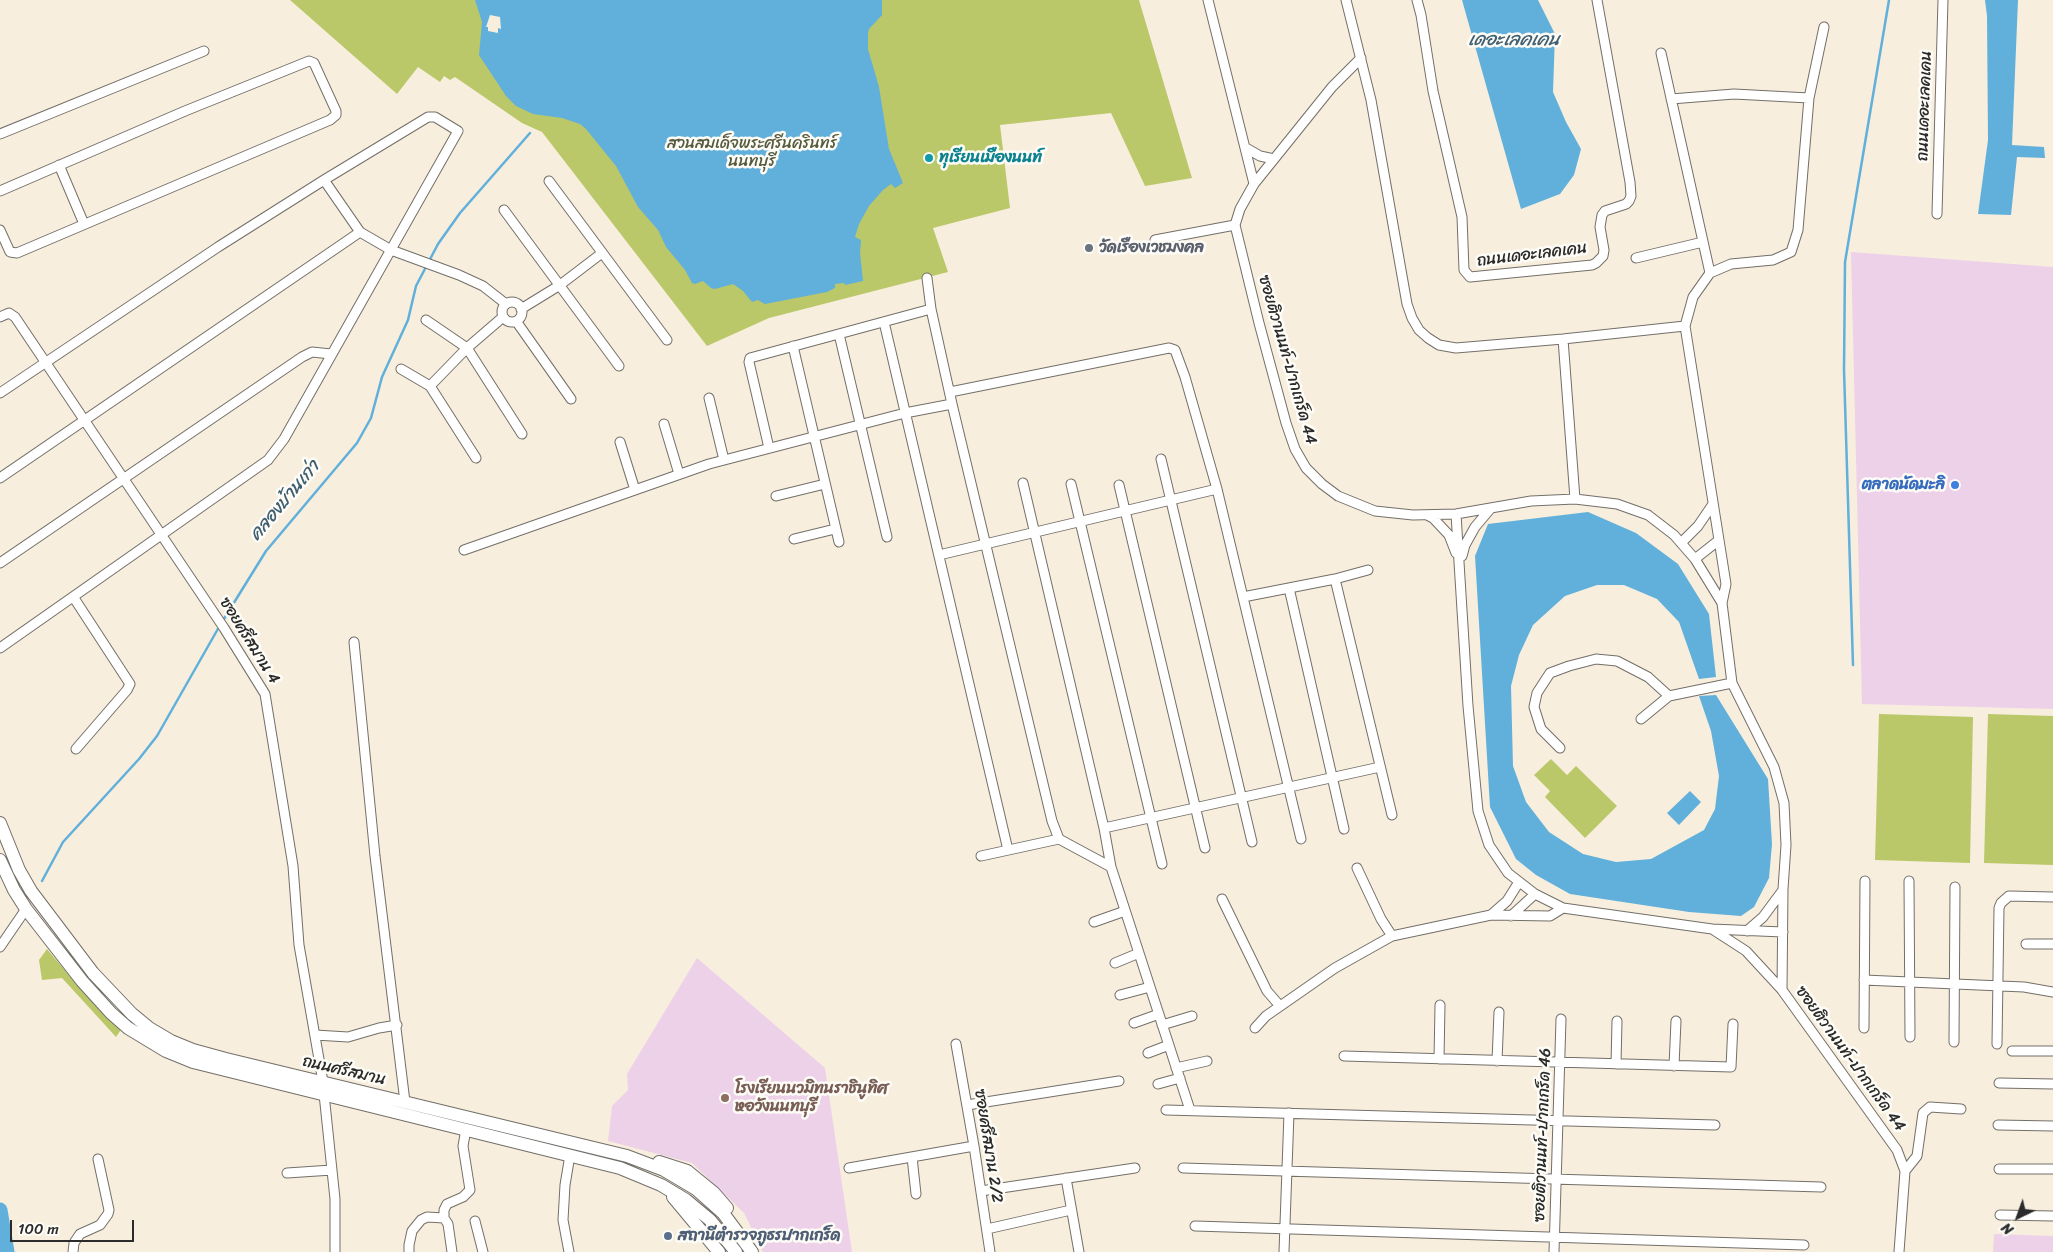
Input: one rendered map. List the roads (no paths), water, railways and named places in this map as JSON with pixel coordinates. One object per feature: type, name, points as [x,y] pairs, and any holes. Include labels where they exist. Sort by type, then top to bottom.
[{"type":"main road","name":"ถนนศรีสมาน","points":[[0,823],[19,870],[31,891],[93,973],[132,1014],[156,1032],[193,1050],[466,1129],[620,1168],[660,1185],[698,1210],[721,1232],[736,1252]]},
{"type":"main road","name":"ถนนศรีสมาน","points":[[0,860],[14,890],[52,944],[111,1013],[128,1028],[151,1043],[193,1062],[405,1102],[627,1156],[665,1163],[687,1171],[714,1193],[726,1206],[736,1228],[752,1252]]},
{"type":"main road","points":[[660,1185],[720,1252]]},
{"type":"street","points":[[1208,0],[1254,184]]},
{"type":"street","points":[[1346,0],[1371,100],[1408,304],[1412,318],[1419,330],[1440,345],[1456,348],[1685,326]]},
{"type":"street","name":"ถนนเดอะเลคเคน","points":[[1417,0],[1433,91],[1462,217],[1464,270],[1470,277],[1592,265],[1600,260],[1604,250],[1600,227],[1602,215],[1605,211],[1626,204],[1629,201],[1631,196],[1630,182],[1597,0]]},
{"type":"street","name":"ถนนเดอะเลคเคน","points":[[1937,214],[1943,0]]},
{"type":"street","points":[[1722,603],[1726,584],[1685,326],[1694,297],[1710,273],[1731,264],[1773,260],[1791,252],[1798,230],[1809,98],[1824,27]]},
{"type":"street","points":[[0,134],[204,51]]},
{"type":"street","points":[[1661,53],[1710,273]]},
{"type":"street","points":[[1155,240],[1235,225],[1240,209],[1254,184],[1332,88],[1361,58]]},
{"type":"street","points":[[0,191],[185,111],[311,61],[314,63],[336,111],[336,115],[330,120],[13,254],[10,252],[0,230]]},
{"type":"street","points":[[1671,99],[1734,94],[1809,98]]},
{"type":"street","points":[[0,394],[218,247],[324,180],[428,118],[435,117],[458,131],[284,439],[268,460],[74,598],[0,648]]},
{"type":"street","points":[[1246,148],[1260,156],[1274,159]]},
{"type":"street","points":[[59,165],[84,224]]},
{"type":"street","points":[[324,180],[360,232],[391,250],[460,274],[483,286],[506,304],[515,303],[521,309],[521,316],[516,321],[509,322],[503,317]]},
{"type":"street","points":[[549,181],[667,340]]},
{"type":"street","points":[[504,210],[620,366]]},
{"type":"street","name":"ซอยติวานนท์-ปากเกร็ด 44","points":[[1235,225],[1259,323],[1286,423],[1295,449],[1306,468],[1322,484],[1338,496],[1375,511],[1427,515],[1456,514],[1531,501],[1575,499],[1616,504],[1648,515],[1695,558],[1722,603],[1732,683],[1774,767],[1784,803],[1786,845],[1783,889],[1782,990],[1897,1150],[1905,1171],[1899,1252]]},
{"type":"street","points":[[0,478],[360,232]]},
{"type":"street","points":[[1636,258],[1703,242]]},
{"type":"street","points":[[521,309],[560,285],[602,253]]},
{"type":"street","points":[[927,278],[931,309],[952,404],[1052,821],[1059,839],[1111,867]]},
{"type":"street","points":[[430,386],[467,348],[503,317],[503,308],[506,304]]},
{"type":"street","points":[[769,448],[750,360],[752,356],[931,309]]},
{"type":"street","name":"ซอยศรีสมาน 4","points":[[0,317],[9,313],[12,314],[224,628],[266,697],[293,866],[299,945],[324,1088],[335,1204],[335,1252]]},
{"type":"street","points":[[426,320],[467,348],[522,434]]},
{"type":"street","points":[[516,321],[571,399]]},
{"type":"street","points":[[884,322],[1008,850]]},
{"type":"street","points":[[839,334],[886,537]]},
{"type":"street","points":[[1563,339],[1575,499]]},
{"type":"street","points":[[794,346],[813,437],[839,542]]},
{"type":"street","points":[[950,392],[1172,348],[1177,354],[1186,377],[1217,489],[1301,839]]},
{"type":"street","points":[[0,563],[302,357],[312,352],[331,354]]},
{"type":"street","points":[[401,369],[430,386],[476,458]]},
{"type":"street","points":[[709,398],[724,460]]},
{"type":"street","points":[[464,550],[724,460],[905,413],[952,404]]},
{"type":"street","points":[[664,424],[679,474]]},
{"type":"street","points":[[620,442],[635,490]]},
{"type":"street","points":[[1161,459],[1252,842]]},
{"type":"street","points":[[1023,483],[1104,828],[1111,867],[1190,1110]]},
{"type":"street","points":[[776,496],[824,484]]},
{"type":"street","points":[[1071,484],[1162,864]]},
{"type":"street","points":[[1119,485],[1205,848]]},
{"type":"street","points":[[940,555],[1217,489]]},
{"type":"street","points":[[1681,544],[1698,526],[1713,504]]},
{"type":"street","points":[[1460,562],[1465,545],[1474,527],[1491,508]]},
{"type":"street","points":[[1456,514],[1468,706],[1478,811],[1489,845],[1508,873],[1535,894],[1563,908],[1712,929],[1783,932]]},
{"type":"street","points":[[1427,515],[1433,518],[1449,535],[1460,562]]},
{"type":"street","points":[[794,539],[835,529]]},
{"type":"street","points":[[1695,558],[1719,540]]},
{"type":"street","points":[[1243,597],[1335,579],[1368,570]]},
{"type":"street","points":[[1335,579],[1392,815]]},
{"type":"street","points":[[1289,588],[1344,828]]},
{"type":"street","points":[[74,598],[130,684],[76,750]]},
{"type":"street","points":[[354,642],[375,856],[405,1102]]},
{"type":"street","points":[[1560,748],[1541,730],[1534,707],[1537,693],[1550,673],[1596,659],[1618,661],[1648,677],[1669,696]]},
{"type":"street","points":[[1641,719],[1669,696],[1732,683]]},
{"type":"street","points":[[1104,828],[1380,766]]},
{"type":"street","points":[[981,856],[1059,839]]},
{"type":"street","points":[[1357,868],[1381,919],[1392,936]]},
{"type":"street","points":[[1864,1028],[1865,881]]},
{"type":"street","points":[[1909,881],[1910,1037]]},
{"type":"street","points":[[1491,916],[1507,901],[1519,882]]},
{"type":"street","points":[[1954,1042],[1955,886]]},
{"type":"street","points":[[1747,930],[1763,918],[1783,889]]},
{"type":"street","points":[[1511,916],[1535,894]]},
{"type":"street","points":[[1997,1044],[1999,908],[2001,903],[2009,896],[2053,897]]},
{"type":"street","points":[[1222,899],[1267,991],[1280,1006]]},
{"type":"street","points":[[1255,1028],[1266,1016],[1335,968],[1392,936],[1491,916],[1550,916],[1563,908]]},
{"type":"street","points":[[0,947],[26,909]]},
{"type":"street","points":[[1094,922],[1125,911]]},
{"type":"street","points":[[1712,929],[1746,951],[1782,990]]},
{"type":"street","points":[[2026,944],[2053,944]]},
{"type":"street","points":[[1115,963],[1139,953]]},
{"type":"street","points":[[1864,980],[2024,987],[2053,992]]},
{"type":"street","points":[[1120,995],[1150,987]]},
{"type":"street","points":[[1439,1059],[1440,1005]]},
{"type":"street","points":[[1497,1061],[1499,1012]]},
{"type":"street","points":[[1134,1023],[1159,1014]]},
{"type":"street","points":[[1162,1026],[1192,1016]]},
{"type":"street","name":"ซอยติวานนท์-ปากเกร็ด 46","points":[[1554,1252],[1561,1019]]},
{"type":"street","points":[[1616,1064],[1617,1021]]},
{"type":"street","points":[[1674,1066],[1676,1021]]},
{"type":"street","points":[[1344,1056],[1731,1067],[1733,1024]]},
{"type":"street","points":[[315,1035],[348,1037],[379,1028],[397,1026]]},
{"type":"street","name":"ซอยศรีสมาน 2/2","points":[[956,1044],[990,1252]]},
{"type":"street","points":[[1148,1053],[1169,1045]]},
{"type":"street","points":[[2012,1051],[2053,1051]]},
{"type":"street","points":[[1176,1068],[1207,1060]]},
{"type":"street","points":[[1158,1084],[1180,1078]]},
{"type":"street","points":[[967,1105],[1119,1081]]},
{"type":"street","points":[[1999,1083],[2053,1084]]},
{"type":"street","points":[[1905,1171],[1917,1156],[1922,1113],[1930,1107],[1961,1109]]},
{"type":"street","points":[[1166,1110],[1715,1126]]},
{"type":"street","points":[[1284,1252],[1289,1113]]},
{"type":"street","points":[[1998,1125],[2053,1126]]},
{"type":"street","points":[[410,1252],[409,1245],[412,1231],[420,1220],[427,1216],[446,1221],[451,1219],[447,1204],[463,1197],[470,1190],[464,1146],[466,1129]]},
{"type":"street","points":[[849,1168],[974,1146]]},
{"type":"street","points":[[569,1252],[563,1220],[564,1185],[570,1155]]},
{"type":"street","points":[[912,1157],[916,1194]]},
{"type":"street","points":[[74,1252],[74,1243],[80,1234],[100,1225],[108,1214],[109,1210],[98,1159]]},
{"type":"street","points":[[981,1191],[1135,1168]]},
{"type":"street","points":[[1183,1168],[1821,1187]]},
{"type":"street","points":[[1998,1169],[2053,1169]]},
{"type":"street","points":[[287,1173],[332,1170]]},
{"type":"street","points":[[1066,1178],[1078,1252]]},
{"type":"street","points":[[987,1229],[1071,1210]]},
{"type":"street","points":[[2000,1215],[2053,1216]]},
{"type":"street","points":[[475,1220],[483,1252]]},
{"type":"street","points":[[446,1221],[452,1252]]},
{"type":"street","points":[[1195,1226],[1804,1245]]},
{"type":"water","name":"สวนสมเด็จพระศรีนครินทร์ นนทบุรี","points":[[475,0],[882,0],[882,15],[869,29],[868,49],[879,87],[889,149],[903,183],[895,188],[891,184],[883,190],[869,206],[859,224],[855,237],[861,240],[860,253],[863,281],[845,285],[844,283],[835,284],[835,288],[827,292],[765,304],[758,300],[752,302],[743,291],[733,284],[715,289],[703,281],[695,284],[692,283],[685,270],[666,247],[658,230],[638,207],[616,166],[586,129],[580,124],[562,118],[533,114],[516,106],[506,96],[479,55],[482,22]]},
{"type":"water","name":"เดอะเลคเคน","points":[[1462,0],[1538,0],[1555,34],[1553,92],[1566,122],[1581,149],[1574,175],[1560,194],[1521,209]]},
{"type":"water","points":[[1985,0],[2018,0],[2012,145],[2044,147],[2045,158],[2017,157],[2011,215],[1978,214],[1988,140],[1987,16]]},
{"type":"water","points":[[1588,512],[1636,533],[1678,564],[1709,614],[1716,677],[1699,679],[1679,622],[1657,599],[1624,585],[1597,585],[1565,596],[1533,625],[1519,655],[1511,686],[1513,766],[1526,802],[1549,832],[1583,854],[1616,862],[1651,859],[1704,830],[1715,809],[1719,776],[1711,731],[1699,696],[1716,695],[1768,779],[1772,844],[1769,878],[1754,907],[1741,916],[1689,912],[1570,894],[1536,875],[1516,859],[1490,807],[1475,556],[1488,524]]},
{"type":"water","points":[[1690,791],[1701,802],[1679,825],[1667,813]]},
{"type":"waterway","points":[[1853,665],[1844,370],[1845,262],[1889,0]]},
{"type":"waterway","name":"คลองบ้านเก่า","points":[[222,622],[266,551],[357,443],[371,418],[382,377],[408,320],[416,286],[438,244],[460,213],[530,133]]},
{"type":"waterway","name":"คลองบ้านเก่า","points":[[42,881],[63,842],[139,759],[157,736],[219,627]]},
{"type":"waterway","name":"คลองบ้านเก่า","points":[[0,1210],[7,1252]]},
{"type":"place","name":"ทุเรียนเมืองนนท์","points":[[929,158]]},
{"type":"place","name":"วัดเรืองเวชมงคล","points":[[1089,248]]},
{"type":"place","name":"ตลาดนัดมะลิ","points":[[1955,485]]},
{"type":"place","name":"โรงเรียนนวมิทนราชินูทิศ หอวังนนทบุรี","points":[[725,1098]]},
{"type":"place","name":"สถานีตำรวจภูธรปากเกร็ด","points":[[668,1236]]}]
